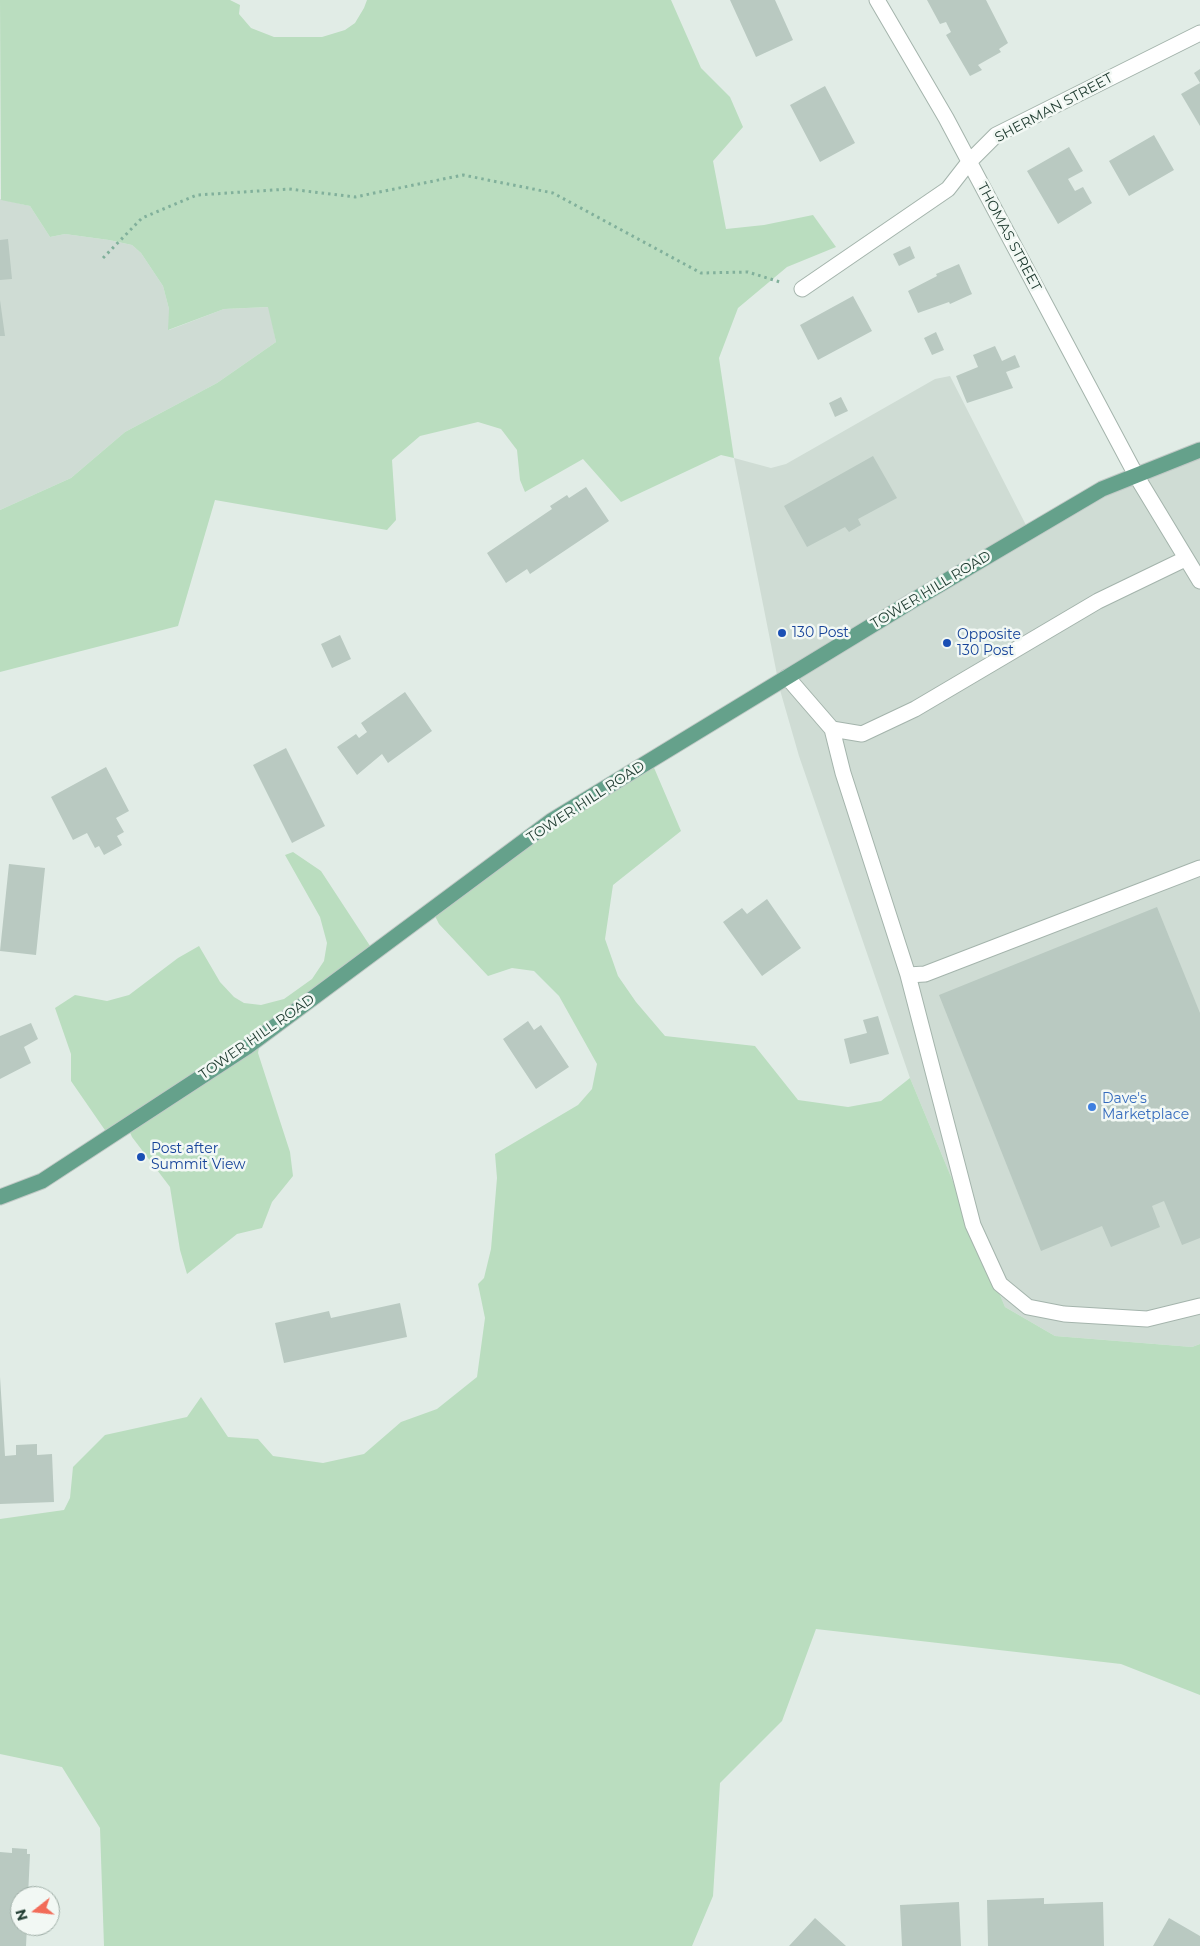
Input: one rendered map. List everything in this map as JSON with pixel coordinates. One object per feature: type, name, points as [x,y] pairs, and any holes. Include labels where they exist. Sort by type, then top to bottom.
[{"type":"main road","name":"TOWER HILL ROAD","points":[[0,1197],[42,1181],[247,1047],[551,821],[787,677],[1102,489],[1200,450]]},
{"type":"street","name":"THOMAS STREET","points":[[876,0],[946,118],[1137,476],[1185,559],[1200,581]]},
{"type":"street","name":"SHERMAN STREET","points":[[802,289],[948,189],[969,162],[996,135],[1200,33]]},
{"type":"street","points":[[832,729],[862,734],[915,709],[1098,601],[1185,559]]},
{"type":"street","points":[[787,677],[832,729],[843,773],[908,974],[974,1225],[1000,1284],[1028,1307],[1064,1314],[1147,1319],[1200,1306]]},
{"type":"street","points":[[908,974],[925,974],[1200,869]]},
{"type":"path","points":[[103,258],[142,218],[197,195],[289,189],[355,197],[463,175],[553,193],[701,273],[748,272],[802,289]]},
{"type":"shaded area","points":[[0,199],[30,206],[50,237],[65,234],[132,245],[141,253],[163,286],[169,309],[169,330],[224,309],[269,307],[276,342],[217,383],[125,432],[71,478],[0,510]]},
{"type":"shaded area","points":[[950,376],[1028,529],[1200,453],[1200,1344],[1192,1347],[1055,1336],[1005,1307],[910,1078],[799,756],[780,690],[734,458],[771,468],[786,464],[935,379]]},
{"type":"green space","points":[[0,0],[230,0],[240,5],[239,14],[251,28],[274,37],[322,37],[345,30],[355,23],[367,0],[671,0],[701,68],[730,97],[743,127],[713,161],[726,229],[764,225],[813,215],[836,247],[787,267],[738,308],[719,358],[734,458],[721,455],[621,502],[583,459],[525,492],[520,480],[517,450],[501,429],[478,422],[420,436],[392,460],[396,520],[387,530],[215,500],[178,626],[0,672],[0,510],[71,478],[125,432],[217,383],[276,342],[268,307],[224,309],[168,330],[169,309],[163,286],[141,253],[132,245],[65,234],[50,237],[30,206],[1,200]]},
{"type":"green space","points":[[652,763],[681,831],[613,885],[605,939],[618,976],[636,1002],[665,1036],[755,1046],[798,1100],[848,1107],[881,1101],[910,1078],[1005,1307],[1055,1336],[1192,1347],[1200,1344],[1200,1695],[1121,1664],[816,1629],[782,1721],[720,1783],[713,1896],[692,1946],[104,1946],[100,1828],[62,1767],[0,1754],[0,1519],[64,1510],[70,1498],[73,1467],[105,1435],[187,1417],[201,1397],[228,1437],[258,1439],[273,1456],[323,1463],[364,1454],[401,1422],[437,1409],[477,1377],[485,1318],[478,1284],[484,1278],[491,1249],[497,1178],[495,1154],[578,1105],[592,1089],[597,1064],[559,996],[534,971],[512,968],[488,976],[439,924],[433,912],[487,869]]},
{"type":"green space","points":[[293,852],[321,871],[374,952],[261,1037],[258,1053],[290,1152],[293,1176],[272,1202],[262,1228],[237,1234],[187,1274],[180,1250],[170,1187],[132,1137],[128,1128],[109,1136],[71,1081],[71,1054],[55,1008],[75,995],[107,1001],[129,995],[178,958],[199,946],[220,982],[234,997],[244,1003],[261,1005],[284,999],[312,979],[324,961],[327,943],[320,917],[285,855]]},
{"type":"building","points":[[730,0],[775,0],[793,40],[756,57]]},
{"type":"building","points":[[927,0],[986,0],[1008,43],[999,49],[1001,52],[978,65],[982,70],[970,76],[946,35],[951,32],[946,22],[940,24]]},
{"type":"building","points":[[1200,69],[1200,83],[1194,73]]},
{"type":"building","points":[[1200,83],[1200,126],[1181,94]]},
{"type":"building","points":[[825,86],[855,143],[820,162],[790,105]]},
{"type":"building","points":[[1154,135],[1174,170],[1129,196],[1109,161]]},
{"type":"building","points":[[1069,147],[1083,171],[1068,179],[1075,191],[1083,187],[1092,203],[1058,224],[1027,171]]},
{"type":"building","points":[[8,239],[12,279],[0,280],[0,240]]},
{"type":"building","points":[[910,246],[915,258],[899,266],[893,254]]},
{"type":"building","points":[[959,264],[972,294],[950,304],[949,302],[918,313],[908,291],[937,276],[936,274]]},
{"type":"building","points":[[853,296],[872,331],[818,360],[800,325]]},
{"type":"building","points":[[0,300],[5,336],[0,336]]},
{"type":"building","points":[[936,332],[944,350],[932,355],[924,338]]},
{"type":"building","points":[[995,346],[1002,361],[1015,355],[1020,367],[1006,372],[1013,388],[967,403],[956,376],[978,367],[973,355]]},
{"type":"building","points":[[841,397],[848,411],[835,417],[829,403]]},
{"type":"building","points":[[873,456],[897,498],[858,519],[861,525],[849,532],[845,527],[807,547],[784,506]]},
{"type":"building","points":[[586,487],[609,521],[530,574],[527,569],[506,583],[487,553],[552,509],[550,506],[567,495],[569,498]]},
{"type":"building","points":[[340,635],[351,659],[332,668],[321,644]]},
{"type":"building","points":[[405,692],[432,731],[388,763],[382,754],[357,775],[337,747],[356,734],[359,738],[367,732],[361,723]]},
{"type":"building","points":[[286,748],[325,826],[292,843],[253,765]]},
{"type":"building","points":[[106,767],[129,811],[116,818],[124,832],[117,836],[122,845],[104,855],[99,846],[95,848],[87,833],[73,840],[51,797]]},
{"type":"building","points":[[9,864],[45,868],[36,955],[0,951]]},
{"type":"building","points":[[767,899],[801,948],[762,976],[723,922],[742,908],[747,914]]},
{"type":"building","name":"Dave's Marketplace","points":[[1157,907],[1200,1013],[1200,1238],[1182,1245],[1164,1201],[1152,1206],[1160,1227],[1111,1247],[1102,1226],[1041,1251],[939,995]]},
{"type":"building","points":[[878,1016],[889,1054],[850,1064],[844,1039],[867,1033],[863,1020]]},
{"type":"building","points":[[528,1021],[534,1030],[541,1025],[569,1067],[536,1089],[503,1039]]},
{"type":"building","points":[[31,1023],[38,1039],[24,1047],[31,1063],[0,1079],[0,1036]]},
{"type":"building","points":[[400,1303],[407,1337],[284,1363],[275,1323],[329,1311],[331,1318]]},
{"type":"building","points":[[0,1377],[5,1456],[16,1455],[16,1445],[37,1444],[37,1455],[52,1454],[54,1502],[0,1504]]},
{"type":"building","points":[[12,1848],[27,1849],[27,1854],[30,1854],[28,1886],[10,1886],[10,1936],[26,1936],[26,1946],[0,1946],[0,1852],[12,1853]]},
{"type":"building","points":[[1044,1898],[1044,1904],[1103,1902],[1104,1946],[988,1946],[987,1900]]},
{"type":"building","points":[[959,1902],[961,1946],[902,1946],[900,1905]]},
{"type":"building","points":[[815,1918],[846,1946],[789,1946]]},
{"type":"building","points":[[1169,1918],[1200,1936],[1200,1946],[1153,1946]]},
{"type":"place","name":"130 Post","points":[[782,633]]},
{"type":"place","name":"Opposite 130 Post","points":[[947,643]]},
{"type":"place","name":"Dave's Marketplace","points":[[1092,1107]]},
{"type":"place","name":"Post after Summit View","points":[[141,1157]]}]
